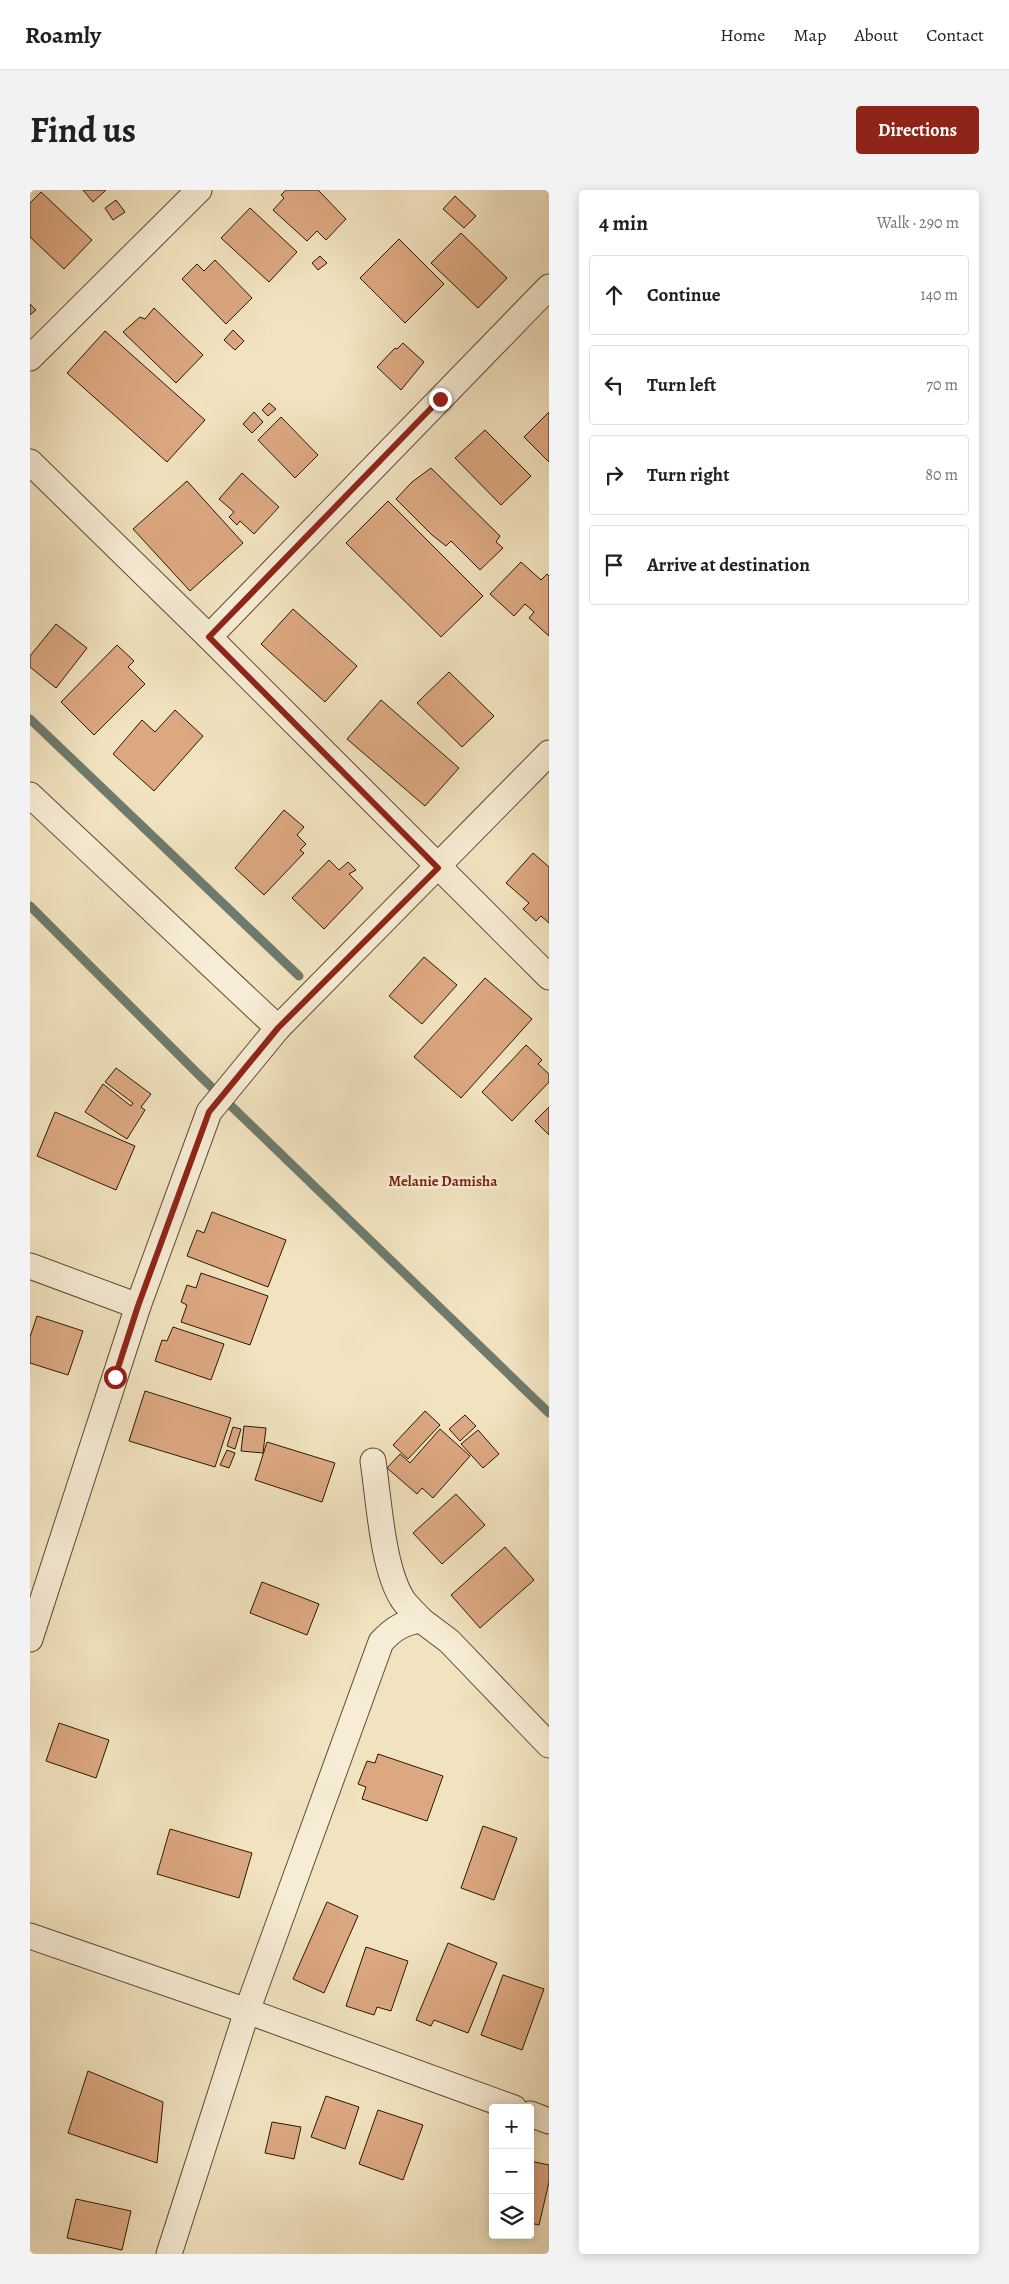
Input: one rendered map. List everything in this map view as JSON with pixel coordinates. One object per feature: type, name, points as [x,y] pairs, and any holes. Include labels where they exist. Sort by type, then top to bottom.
[{"type":"street","points":[[30,358],[199,190]]},
{"type":"street","points":[[209,637],[549,287]]},
{"type":"street","points":[[30,462],[209,637],[549,977]]},
{"type":"street","points":[[30,1639],[38,1590],[138,1306],[209,1112],[278,1028],[438,868],[549,753]]},
{"type":"street","points":[[30,795],[278,1028]]},
{"type":"street","points":[[30,1266],[138,1306]]},
{"type":"street","points":[[373,1461],[386,1551],[394,1582],[403,1600],[422,1620],[449,1640],[549,1745]]},
{"type":"street","points":[[169,2254],[247,2011],[381,1642],[392,1630],[408,1622],[422,1620]]},
{"type":"street","points":[[30,1936],[247,2011],[503,2104]]},
{"type":"street","points":[[534,2115],[549,2120]]},
{"type":"building","points":[[83,190],[106,190],[93,202]]},
{"type":"building","points":[[286,190],[318,190],[346,219],[326,240],[317,231],[307,241],[273,210],[284,198],[281,195]]},
{"type":"building","points":[[41,192],[92,240],[64,269],[30,237],[30,203]]},
{"type":"building","points":[[455,196],[476,216],[464,228],[443,209]]},
{"type":"building","points":[[116,200],[125,212],[113,220],[105,208]]},
{"type":"building","points":[[250,208],[297,252],[269,282],[221,238]]},
{"type":"building","points":[[461,233],[507,278],[478,308],[431,263]]},
{"type":"building","points":[[399,239],[444,284],[405,323],[360,278]]},
{"type":"building","points":[[320,256],[327,263],[318,270],[312,263]]},
{"type":"building","points":[[215,260],[252,298],[226,324],[182,279],[197,264],[204,271]]},
{"type":"building","points":[[30,304],[36,310],[30,315]]},
{"type":"building","points":[[154,308],[203,355],[176,383],[123,332],[140,317],[145,319]]},
{"type":"building","points":[[233,330],[244,341],[235,350],[224,340]]},
{"type":"building","points":[[105,331],[205,420],[167,462],[67,373]]},
{"type":"building","points":[[403,343],[424,362],[401,390],[377,367],[395,348],[397,349]]},
{"type":"building","points":[[269,403],[276,409],[268,416],[262,410]]},
{"type":"building","points":[[254,412],[263,422],[252,433],[243,424]]},
{"type":"building","points":[[549,412],[549,462],[524,437]]},
{"type":"building","points":[[281,417],[318,455],[295,478],[258,440]]},
{"type":"building","points":[[485,430],[531,476],[501,505],[455,458]]},
{"type":"building","points":[[431,468],[500,536],[496,542],[503,548],[480,570],[451,541],[446,546],[432,535],[396,499],[412,482]]},
{"type":"building","points":[[242,473],[279,507],[254,534],[240,521],[237,525],[229,517],[234,512],[219,499]]},
{"type":"building","points":[[187,481],[243,543],[190,591],[133,529]]},
{"type":"building","points":[[388,501],[483,596],[441,637],[346,543]]},
{"type":"building","points":[[521,562],[541,580],[547,574],[549,576],[549,636],[529,618],[534,612],[525,604],[514,616],[490,594]]},
{"type":"building","points":[[293,609],[357,666],[325,702],[261,644]]},
{"type":"building","points":[[56,624],[87,648],[56,688],[30,667],[30,656]]},
{"type":"building","points":[[117,645],[134,661],[128,667],[145,684],[94,735],[61,702]]},
{"type":"building","points":[[449,672],[494,716],[462,747],[417,703]]},
{"type":"building","points":[[381,700],[459,768],[425,806],[347,739]]},
{"type":"building","points":[[175,710],[203,736],[154,791],[113,754],[142,720],[155,732]]},
{"type":"building","points":[[284,810],[304,827],[297,835],[306,844],[300,850],[304,853],[264,895],[235,868]]},
{"type":"building","points":[[533,853],[549,867],[549,923],[541,916],[536,921],[523,909],[529,903],[506,883]]},
{"type":"building","points":[[329,860],[339,870],[348,862],[356,870],[349,874],[363,888],[324,929],[292,898]]},
{"type":"building","points":[[424,957],[457,985],[422,1024],[389,996]]},
{"type":"building","points":[[485,978],[532,1019],[461,1098],[414,1057]]},
{"type":"building","points":[[526,1045],[542,1060],[538,1064],[549,1074],[549,1082],[512,1121],[482,1092]]},
{"type":"building","points":[[116,1068],[151,1094],[141,1107],[145,1110],[127,1139],[85,1112],[103,1084],[131,1106],[133,1103],[105,1082]]},
{"type":"building","points":[[549,1107],[549,1135],[535,1121]]},
{"type":"building","points":[[55,1112],[135,1146],[116,1190],[37,1156]]},
{"type":"building","points":[[212,1212],[286,1240],[268,1287],[187,1256],[197,1230],[204,1233]]},
{"type":"building","points":[[201,1273],[268,1296],[250,1345],[181,1322],[187,1305],[181,1302],[187,1285],[196,1288]]},
{"type":"building","points":[[37,1316],[83,1331],[68,1375],[30,1363],[30,1337]]},
{"type":"building","points":[[173,1327],[224,1344],[211,1380],[155,1361],[162,1340],[167,1341]]},
{"type":"building","points":[[145,1391],[231,1418],[215,1467],[129,1441]]},
{"type":"building","points":[[425,1411],[440,1425],[408,1459],[393,1445]]},
{"type":"building","points":[[465,1415],[476,1426],[460,1441],[449,1429]]},
{"type":"building","points":[[244,1426],[266,1428],[263,1453],[241,1451]]},
{"type":"building","points":[[233,1427],[241,1429],[235,1449],[227,1446]]},
{"type":"building","points":[[440,1429],[470,1456],[433,1498],[422,1488],[417,1494],[387,1468],[400,1454],[410,1463]]},
{"type":"building","points":[[478,1430],[499,1454],[483,1468],[461,1444]]},
{"type":"building","points":[[267,1442],[335,1463],[322,1502],[255,1480]]},
{"type":"building","points":[[227,1450],[235,1453],[229,1468],[220,1465]]},
{"type":"building","points":[[456,1494],[485,1525],[442,1564],[413,1533]]},
{"type":"building","points":[[505,1547],[534,1580],[480,1628],[451,1595]]},
{"type":"building","points":[[262,1582],[319,1604],[307,1635],[250,1613]]},
{"type":"building","points":[[59,1723],[109,1740],[96,1778],[46,1761]]},
{"type":"building","points":[[378,1754],[443,1776],[427,1821],[362,1799],[366,1787],[358,1784],[367,1761],[375,1763]]},
{"type":"building","points":[[483,1826],[517,1838],[494,1900],[461,1888]]},
{"type":"building","points":[[170,1829],[252,1853],[239,1898],[157,1874]]},
{"type":"building","points":[[327,1902],[358,1916],[324,1993],[293,1979]]},
{"type":"building","points":[[448,1943],[497,1963],[468,2033],[434,2020],[431,2026],[416,2020]]},
{"type":"building","points":[[366,1947],[408,1961],[391,2011],[377,2007],[374,2015],[346,2006]]},
{"type":"building","points":[[503,1975],[544,1989],[522,2050],[481,2035]]},
{"type":"building","points":[[88,2071],[163,2102],[157,2163],[68,2133]]},
{"type":"building","points":[[326,2096],[359,2107],[345,2149],[311,2137]]},
{"type":"building","points":[[378,2110],[423,2125],[403,2180],[359,2164]]},
{"type":"building","points":[[272,2122],[301,2127],[294,2159],[265,2153]]},
{"type":"building","points":[[534,2162],[549,2165],[549,2182],[539,2225],[534,2224]]},
{"type":"building","points":[[76,2199],[131,2211],[122,2250],[67,2238]]},
{"type":"waterway","points":[[30,719],[299,976]]},
{"type":"waterway","points":[[30,906],[199,1075],[549,1413]]},
{"type":"district","name":"Melanie Damisha","points":[[443,1181]]},
{"type":"route","points":[[115,1377],[138,1306],[209,1112],[278,1028],[438,868],[209,637],[440,399]]}]
